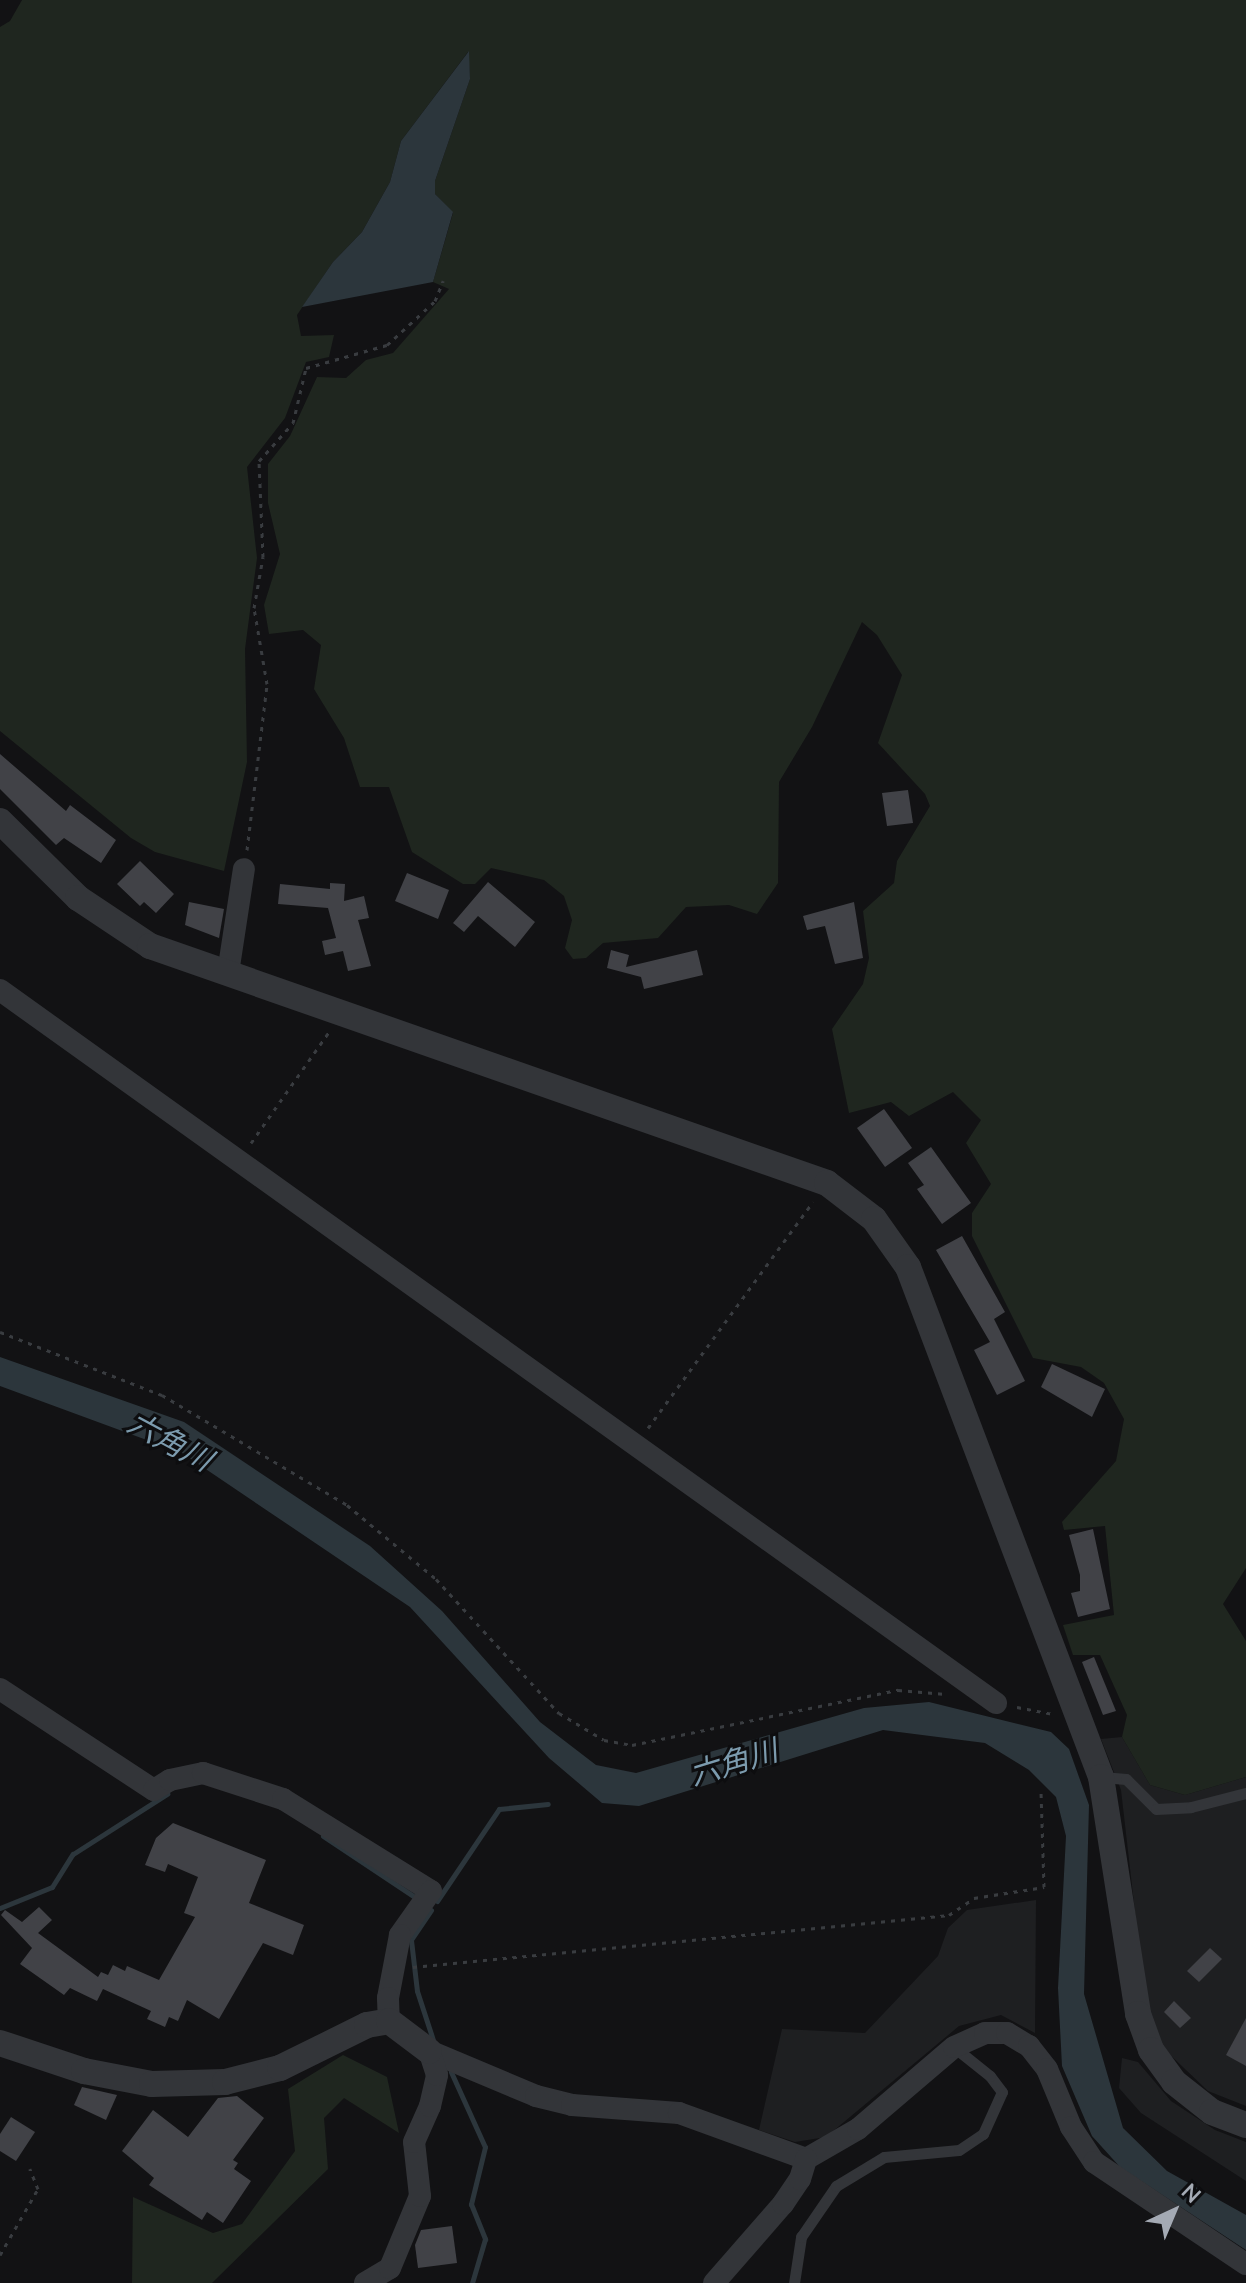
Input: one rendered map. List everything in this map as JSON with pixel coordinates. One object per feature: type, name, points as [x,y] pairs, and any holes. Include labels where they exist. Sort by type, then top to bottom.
[{"type":"street","points":[[0,821],[78,898],[150,946],[827,1183],[874,1219],[908,1267],[1101,1777],[1135,2000],[1151,2050],[1174,2082],[1212,2112],[1246,2125]]},
{"type":"street","points":[[228,973],[244,869]]},
{"type":"street","points":[[0,990],[240,1160],[634,1448],[996,1703]]},
{"type":"street","points":[[0,1689],[154,1790],[170,1780],[203,1773],[283,1799],[431,1891],[400,1935],[388,1998],[389,2021]]},
{"type":"street","points":[[0,2043],[84,2071],[152,2084],[225,2082],[280,2068],[367,2025],[389,2021],[429,2051],[536,2096],[572,2105],[679,2113],[806,2159]]},
{"type":"street","points":[[714,2283],[783,2204],[800,2179],[806,2159],[858,2129],[954,2047],[985,2033],[1007,2033],[1029,2046],[1047,2069],[1071,2127],[1094,2162],[1246,2264]]},
{"type":"street","points":[[365,2283],[390,2268],[420,2196],[414,2142],[430,2106],[437,2075],[429,2051]]},
{"type":"lane","points":[[1101,1777],[1126,1779],[1156,1809],[1191,1807],[1246,1793]]},
{"type":"lane","points":[[794,2283],[801,2237],[836,2186],[884,2157],[959,2150],[983,2134],[1002,2092],[954,2047]]},
{"type":"path","points":[[244,869],[267,684],[254,608],[263,557],[259,461],[293,423],[306,368],[387,345],[435,301],[443,281]]},
{"type":"path","points":[[240,1160],[342,1014]]},
{"type":"path","points":[[634,1448],[827,1183]]},
{"type":"path","points":[[0,1332],[162,1395],[347,1505],[436,1579],[559,1713],[604,1740],[632,1745],[898,1690],[954,1695]]},
{"type":"path","points":[[996,1703],[1081,1720]]},
{"type":"path","points":[[421,1967],[949,1915],[974,1898],[1044,1887],[1041,1793]]},
{"type":"path","points":[[0,2255],[2,2244],[38,2189],[30,2169]]},
{"type":"shaded area","points":[[22,0],[1246,0],[1246,1568],[1223,1604],[1246,1641],[1246,1777],[1185,1795],[1150,1785],[1122,1737],[1127,1715],[1100,1655],[1073,1655],[1063,1625],[1114,1615],[1105,1526],[1064,1530],[1062,1522],[1116,1461],[1124,1419],[1104,1383],[1081,1367],[1033,1358],[972,1236],[972,1213],[991,1184],[966,1143],[981,1120],[953,1092],[909,1116],[891,1102],[849,1113],[832,1029],[863,984],[869,958],[863,911],[894,883],[897,861],[930,806],[925,794],[878,743],[902,675],[877,635],[862,622],[812,727],[779,782],[778,883],[757,914],[729,905],[686,907],[658,938],[603,943],[586,958],[573,959],[565,948],[572,920],[564,896],[544,880],[491,868],[475,884],[463,884],[412,852],[389,787],[360,787],[344,738],[314,689],[321,645],[303,630],[269,634],[264,605],[280,554],[268,503],[268,464],[290,436],[317,377],[346,378],[366,360],[393,353],[449,289],[433,282],[453,213],[435,194],[435,181],[470,79],[468,52],[401,141],[390,182],[362,232],[333,262],[297,315],[301,336],[334,335],[329,357],[306,362],[285,418],[247,467],[257,558],[245,649],[247,762],[224,871],[155,852],[131,838],[0,731],[0,27],[10,21]]},
{"type":"shaded area","points":[[1122,1737],[1150,1785],[1185,1795],[1246,1777],[1246,2106],[1208,2091],[1163,2048],[1147,2016],[1121,1790],[1101,1739]]},
{"type":"shaded area","points":[[1036,1900],[1035,2033],[1001,2015],[959,2026],[826,2137],[795,2142],[759,2130],[782,2029],[865,2033],[938,1956],[948,1928],[967,1910]]},
{"type":"shaded area","points":[[343,2055],[387,2077],[399,2133],[344,2098],[324,2118],[328,2169],[212,2283],[132,2283],[133,2197],[213,2233],[242,2224],[295,2151],[288,2089]]},
{"type":"shaded area","points":[[1122,2058],[1138,2062],[1171,2101],[1215,2130],[1246,2142],[1246,2181],[1141,2113],[1119,2088]]},
{"type":"water","points":[[469,51],[470,79],[435,181],[435,194],[453,212],[433,282],[302,307],[333,262],[362,232],[390,182],[401,141]]},
{"type":"water","name":"六角川","points":[[0,1357],[184,1422],[370,1546],[442,1611],[540,1722],[596,1765],[636,1773],[864,1708],[929,1702],[1051,1732],[1069,1749],[1089,1805],[1084,1994],[1123,2128],[1167,2171],[1246,2215],[1246,2250],[1120,2167],[1092,2136],[1062,2066],[1058,1988],[1066,1836],[1056,1797],[1029,1770],[985,1743],[883,1730],[639,1806],[602,1803],[549,1758],[410,1607],[182,1453],[0,1386]]},
{"type":"building","points":[[0,754],[66,811],[70,805],[116,840],[101,863],[64,838],[56,845],[0,789]]},
{"type":"building","points":[[908,790],[913,823],[887,826],[882,793]]},
{"type":"building","points":[[140,861],[174,894],[156,913],[144,902],[140,906],[117,884]]},
{"type":"building","points":[[407,873],[449,890],[438,919],[395,901]]},
{"type":"building","points":[[488,882],[535,922],[515,947],[478,916],[464,932],[453,923]]},
{"type":"building","points":[[330,883],[345,884],[344,901],[364,896],[369,918],[358,920],[371,966],[348,971],[343,951],[325,955],[322,941],[336,938],[328,908],[278,904],[280,884],[330,889]]},
{"type":"building","points":[[189,902],[224,909],[219,938],[185,925]]},
{"type":"building","points":[[854,902],[863,958],[835,964],[825,926],[807,930],[803,916]]},
{"type":"building","points":[[611,950],[629,955],[626,967],[697,950],[703,975],[644,989],[641,977],[607,968]]},
{"type":"building","points":[[884,1109],[912,1148],[885,1167],[857,1128]]},
{"type":"building","points":[[931,1147],[971,1203],[942,1224],[917,1189],[924,1185],[908,1163]]},
{"type":"building","points":[[962,1236],[1005,1312],[994,1319],[1025,1381],[997,1395],[974,1350],[990,1342],[936,1250]]},
{"type":"building","points":[[1052,1364],[1105,1389],[1092,1417],[1041,1387]]},
{"type":"building","points":[[1093,1529],[1110,1609],[1078,1617],[1071,1593],[1080,1591],[1080,1575],[1069,1535]]},
{"type":"building","points":[[1094,1657],[1116,1711],[1103,1715],[1082,1662]]},
{"type":"building","points":[[173,1823],[266,1860],[249,1903],[304,1925],[293,1955],[263,1943],[219,2019],[187,2000],[178,2021],[169,2017],[165,2027],[147,2019],[151,2011],[103,1989],[97,2001],[70,1988],[64,1995],[20,1964],[32,1948],[1,1915],[5,1910],[22,1922],[39,1907],[52,1920],[38,1933],[98,1977],[101,1972],[108,1975],[113,1965],[125,1971],[127,1966],[159,1980],[195,1917],[184,1913],[198,1877],[168,1864],[165,1872],[145,1865],[156,1838]]},
{"type":"building","points":[[1210,1948],[1222,1959],[1199,1982],[1187,1971]]},
{"type":"building","points":[[1174,2001],[1191,2018],[1180,2028],[1164,2012]]},
{"type":"building","points":[[1246,2018],[1246,2066],[1226,2055]]},
{"type":"building","points":[[82,2087],[117,2095],[106,2120],[74,2105]]},
{"type":"building","points":[[237,2096],[264,2118],[233,2160],[238,2163],[234,2169],[251,2181],[223,2223],[207,2212],[202,2220],[149,2185],[154,2178],[122,2151],[153,2110],[188,2137],[218,2098]]},
{"type":"building","points":[[11,2117],[35,2132],[16,2161],[0,2151],[0,2134]]},
{"type":"building","points":[[452,2226],[457,2263],[418,2268],[415,2245],[421,2230]]},
{"type":"waterway","points":[[0,1908],[52,1887],[73,1854],[167,1794]]},
{"type":"waterway","points":[[437,1901],[499,1809],[548,1804]]},
{"type":"waterway","points":[[323,1836],[418,1899]]},
{"type":"waterway","points":[[431,1910],[411,1940],[417,1991],[433,2040]]},
{"type":"waterway","points":[[451,2072],[485,2147],[471,2204],[485,2239],[472,2283]]}]
